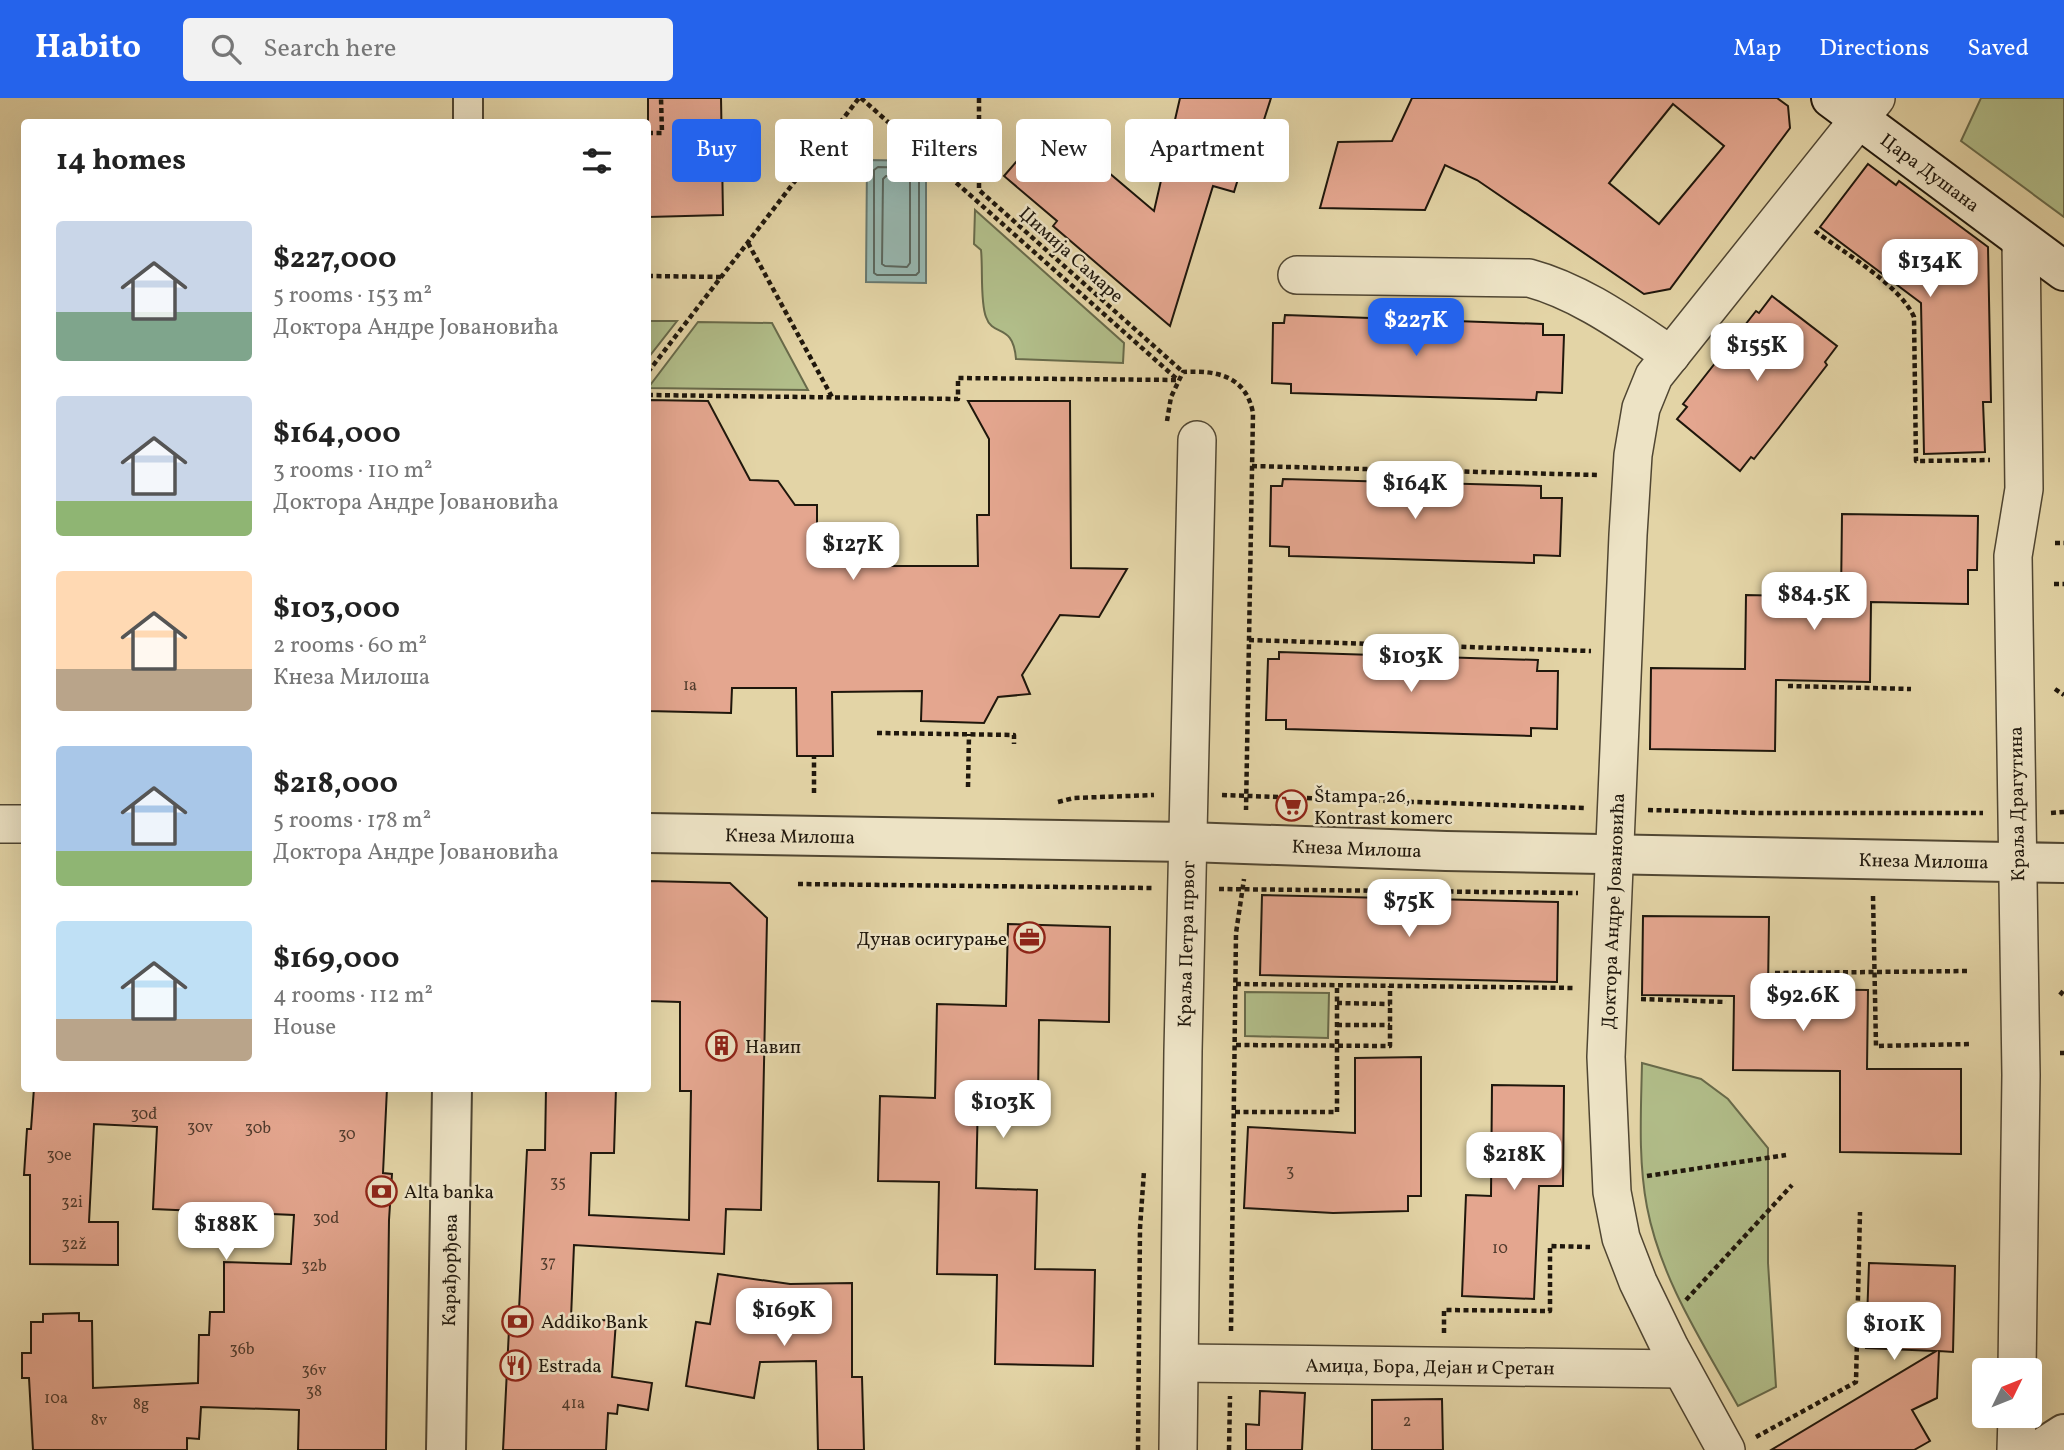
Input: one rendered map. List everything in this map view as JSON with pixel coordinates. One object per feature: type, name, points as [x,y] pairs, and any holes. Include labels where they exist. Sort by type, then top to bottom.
[{"type":"street","points":[[468,98],[468,119]]},
{"type":"street","name":"Цара Душана","points":[[1855,105],[2064,271]]},
{"type":"street","name":"Доктора Андре Јовановића","points":[[1740,1444],[1681,1369],[1637,1282],[1621,1238],[1612,1192],[1606,1066],[1612,893],[1633,855],[1628,535],[1633,455],[1641,408],[1654,376],[1855,105]]},
{"type":"street","name":"Краља Драгутина","points":[[2017,1358],[2021,1075],[2013,556],[2024,489],[2021,239]]},
{"type":"street","points":[[1297,275],[1529,278],[1546,282],[1578,297],[1671,355]]},
{"type":"street","name":"Краља Петра првог","points":[[1178,1450],[1197,440]]},
{"type":"street","points":[[0,824],[21,824]]},
{"type":"street","name":"Кнеза Милоша","points":[[651,833],[1188,842],[1633,855],[2064,863]]},
{"type":"street","name":"Карађорђева","points":[[446,1450],[452,1092]]},
{"type":"street","name":"Амиџа, Бора, Дејан и Сретан","points":[[1180,1363],[1681,1369]]},
{"type":"street","points":[[2016,1450],[2017,1428]]},
{"type":"street","points":[[2039,1450],[2064,1434]]},
{"type":"path","points":[[651,133],[662,133],[661,98]]},
{"type":"path","points":[[651,368],[860,98],[1178,380],[958,378],[958,399],[651,395]]},
{"type":"path","name":"Џимија Самаре","points":[[979,98],[979,190],[1183,372]]},
{"type":"path","points":[[1811,227],[1888,286],[1910,308],[1914,317],[1916,461],[1995,460]]},
{"type":"path","points":[[748,243],[832,397]]},
{"type":"path","points":[[651,276],[722,277]]},
{"type":"path","points":[[1252,466],[1603,476]]},
{"type":"path","points":[[2055,543],[2064,543]]},
{"type":"path","points":[[2054,584],[2064,583]]},
{"type":"path","points":[[1249,640],[1594,651]]},
{"type":"path","points":[[1788,686],[1911,689]]},
{"type":"path","points":[[2055,689],[2064,695]]},
{"type":"path","points":[[877,733],[1014,735],[1014,744]]},
{"type":"path","points":[[968,787],[969,734]]},
{"type":"path","points":[[814,756],[814,793]]},
{"type":"path","points":[[1074,799],[1189,794],[1634,810],[2016,814],[2064,812]]},
{"type":"path","points":[[1229,1450],[1237,933],[1244,889],[1246,796]]},
{"type":"path","points":[[1633,855],[1634,810]]},
{"type":"path","points":[[798,884],[1612,893]]},
{"type":"path","points":[[1860,896],[1887,897]]},
{"type":"path","points":[[1873,896],[1877,1046],[1970,1044]]},
{"type":"path","points":[[1775,974],[1969,971]]},
{"type":"path","points":[[1236,984],[1581,988]]},
{"type":"path","points":[[1235,1111],[1337,1112],[1337,985]]},
{"type":"path","points":[[1236,1045],[1390,1046],[1390,986]]},
{"type":"path","points":[[2060,995],[2064,990]]},
{"type":"path","points":[[1630,999],[1727,1002]]},
{"type":"path","points":[[1337,1003],[1390,1004]]},
{"type":"path","points":[[1337,1025],[1390,1025]]},
{"type":"path","points":[[1645,1177],[1786,1155]]},
{"type":"path","points":[[1682,1305],[1792,1185]]},
{"type":"path","points":[[1740,1444],[1856,1382],[1860,1212]]},
{"type":"path","points":[[1444,1338],[1444,1310],[1550,1311],[1550,1247],[1603,1247]]},
{"type":"green space","points":[[1981,98],[2064,98],[2064,217],[1961,141]]},
{"type":"green space","points":[[975,210],[1124,343],[1123,363],[1016,359],[1011,340],[989,323],[984,311],[981,250],[974,244]]},
{"type":"green space","points":[[651,321],[677,321],[651,354]]},
{"type":"green space","points":[[698,322],[772,323],[808,390],[651,388],[651,384]]},
{"type":"green space","points":[[1245,992],[1329,993],[1328,1038],[1245,1036]]},
{"type":"green space","points":[[1642,1063],[1701,1079],[1728,1099],[1768,1148],[1768,1263],[1776,1387],[1738,1406],[1685,1310],[1653,1234],[1642,1171]]},
{"type":"water","points":[[873,160],[887,160],[887,182],[926,182],[926,283],[866,282],[867,182],[873,182]]},
{"type":"building","points":[[648,98],[721,98],[721,119],[672,119],[672,182],[722,182],[723,215],[651,217],[651,119],[648,119]]},
{"type":"building","points":[[1180,98],[1271,98],[1264,119],[1175,119]]},
{"type":"building","points":[[1412,98],[1777,98],[1788,106],[1790,128],[1670,289],[1644,294],[1477,180],[1445,165],[1425,210],[1320,208],[1338,142],[1392,141]],"holes":[[[1673,104],[1724,146],[1659,224],[1609,183]]]},
{"type":"building","points":[[1016,162],[1016,182],[1111,182],[1111,175],[1154,211],[1161,182],[1237,182],[1234,192],[1213,186],[1170,326],[1053,226],[1057,221],[1004,176]]},
{"type":"building","points":[[1868,164],[1896,185],[1899,181],[1988,247],[1991,402],[1983,402],[1985,452],[1924,454],[1921,303],[1820,227]]},
{"type":"building","points":[[1772,296],[1837,346],[1825,362],[1827,365],[1780,426],[1754,459],[1751,457],[1740,471],[1677,419],[1687,407],[1683,404],[1756,311],[1759,313]]},
{"type":"building","points":[[1285,315],[1543,324],[1543,335],[1564,335],[1562,393],[1537,392],[1536,400],[1291,393],[1291,384],[1272,383],[1273,323],[1284,323]]},
{"type":"building","points":[[651,400],[708,401],[750,480],[778,481],[795,505],[817,505],[817,566],[978,566],[977,515],[989,515],[989,439],[968,401],[1070,401],[1071,568],[1127,569],[1099,617],[1060,615],[1022,675],[1030,694],[998,697],[984,723],[921,721],[922,691],[832,692],[833,756],[797,756],[796,688],[732,688],[731,713],[651,711]]},
{"type":"building","points":[[1283,479],[1541,486],[1541,498],[1562,498],[1560,556],[1534,555],[1534,563],[1289,556],[1289,547],[1270,546],[1271,486],[1282,486]]},
{"type":"building","points":[[1842,514],[1978,516],[1977,570],[1968,570],[1968,604],[1871,602],[1870,682],[1776,680],[1775,751],[1650,749],[1651,668],[1745,669],[1746,595],[1841,597]]},
{"type":"building","points":[[1279,652],[1538,660],[1537,671],[1558,671],[1557,729],[1531,728],[1531,736],[1286,729],[1286,720],[1266,720],[1268,659],[1279,659]]},
{"type":"building","points":[[651,881],[730,883],[767,918],[761,1210],[726,1209],[724,1254],[574,1245],[571,1318],[616,1321],[612,1377],[652,1383],[648,1410],[618,1405],[617,1414],[608,1413],[606,1450],[503,1450],[510,1309],[519,1310],[527,1150],[545,1150],[546,1092],[616,1092],[614,1153],[591,1153],[589,1215],[689,1220],[691,1091],[680,1091],[680,1002],[651,1001]]},
{"type":"building","points":[[1262,895],[1558,902],[1557,982],[1260,975]]},
{"type":"building","points":[[1643,916],[1769,917],[1768,989],[1868,990],[1867,1069],[1961,1069],[1961,1154],[1840,1152],[1840,1071],[1733,1070],[1734,996],[1642,995]]},
{"type":"building","points":[[1008,924],[1110,927],[1109,1022],[1039,1020],[1038,1099],[978,1098],[976,1188],[1037,1190],[1035,1269],[1095,1270],[1093,1366],[995,1364],[997,1275],[937,1274],[939,1182],[878,1181],[880,1096],[935,1098],[937,1004],[1006,1006]]},
{"type":"building","points":[[1421,1057],[1421,1196],[1408,1196],[1408,1211],[1333,1213],[1244,1208],[1248,1127],[1355,1133],[1355,1058]]},
{"type":"building","points":[[1492,1085],[1564,1086],[1563,1186],[1539,1186],[1534,1299],[1462,1296],[1466,1195],[1491,1196]]},
{"type":"building","points":[[34,1092],[387,1092],[383,1173],[392,1174],[386,1450],[298,1450],[299,1410],[201,1407],[199,1439],[187,1438],[187,1450],[33,1450],[29,1378],[22,1378],[22,1353],[31,1353],[31,1322],[43,1322],[43,1314],[79,1313],[79,1321],[92,1321],[93,1388],[198,1383],[199,1335],[209,1335],[210,1312],[224,1312],[224,1262],[291,1264],[294,1215],[153,1209],[157,1127],[94,1124],[89,1222],[118,1222],[118,1265],[30,1264],[30,1175],[24,1175],[27,1129],[31,1129]]},
{"type":"building","points":[[1869,1263],[1955,1266],[1953,1352],[1939,1351],[1937,1398],[1912,1410],[1930,1441],[1914,1450],[1771,1450],[1936,1351],[1866,1348]]},
{"type":"building","points":[[718,1274],[790,1284],[852,1283],[852,1377],[862,1377],[864,1450],[818,1450],[816,1361],[760,1362],[754,1398],[686,1386],[696,1322],[710,1324]]},
{"type":"building","points":[[1260,1391],[1305,1393],[1302,1450],[1246,1450],[1246,1424],[1259,1425]]},
{"type":"building","points":[[1442,1399],[1443,1450],[1372,1450],[1372,1400]]},
{"type":"place","name":"Štampa-26, Kontrast komerc","points":[[1291,806]]},
{"type":"place","name":"Дунав осигурање","points":[[1030,938]]},
{"type":"place","name":"Навип","points":[[722,1046]]},
{"type":"place","name":"Alta banka","points":[[381,1191]]},
{"type":"place","name":"Addiko Bank","points":[[518,1321]]},
{"type":"place","name":"Estrada","points":[[515,1365]]}]
